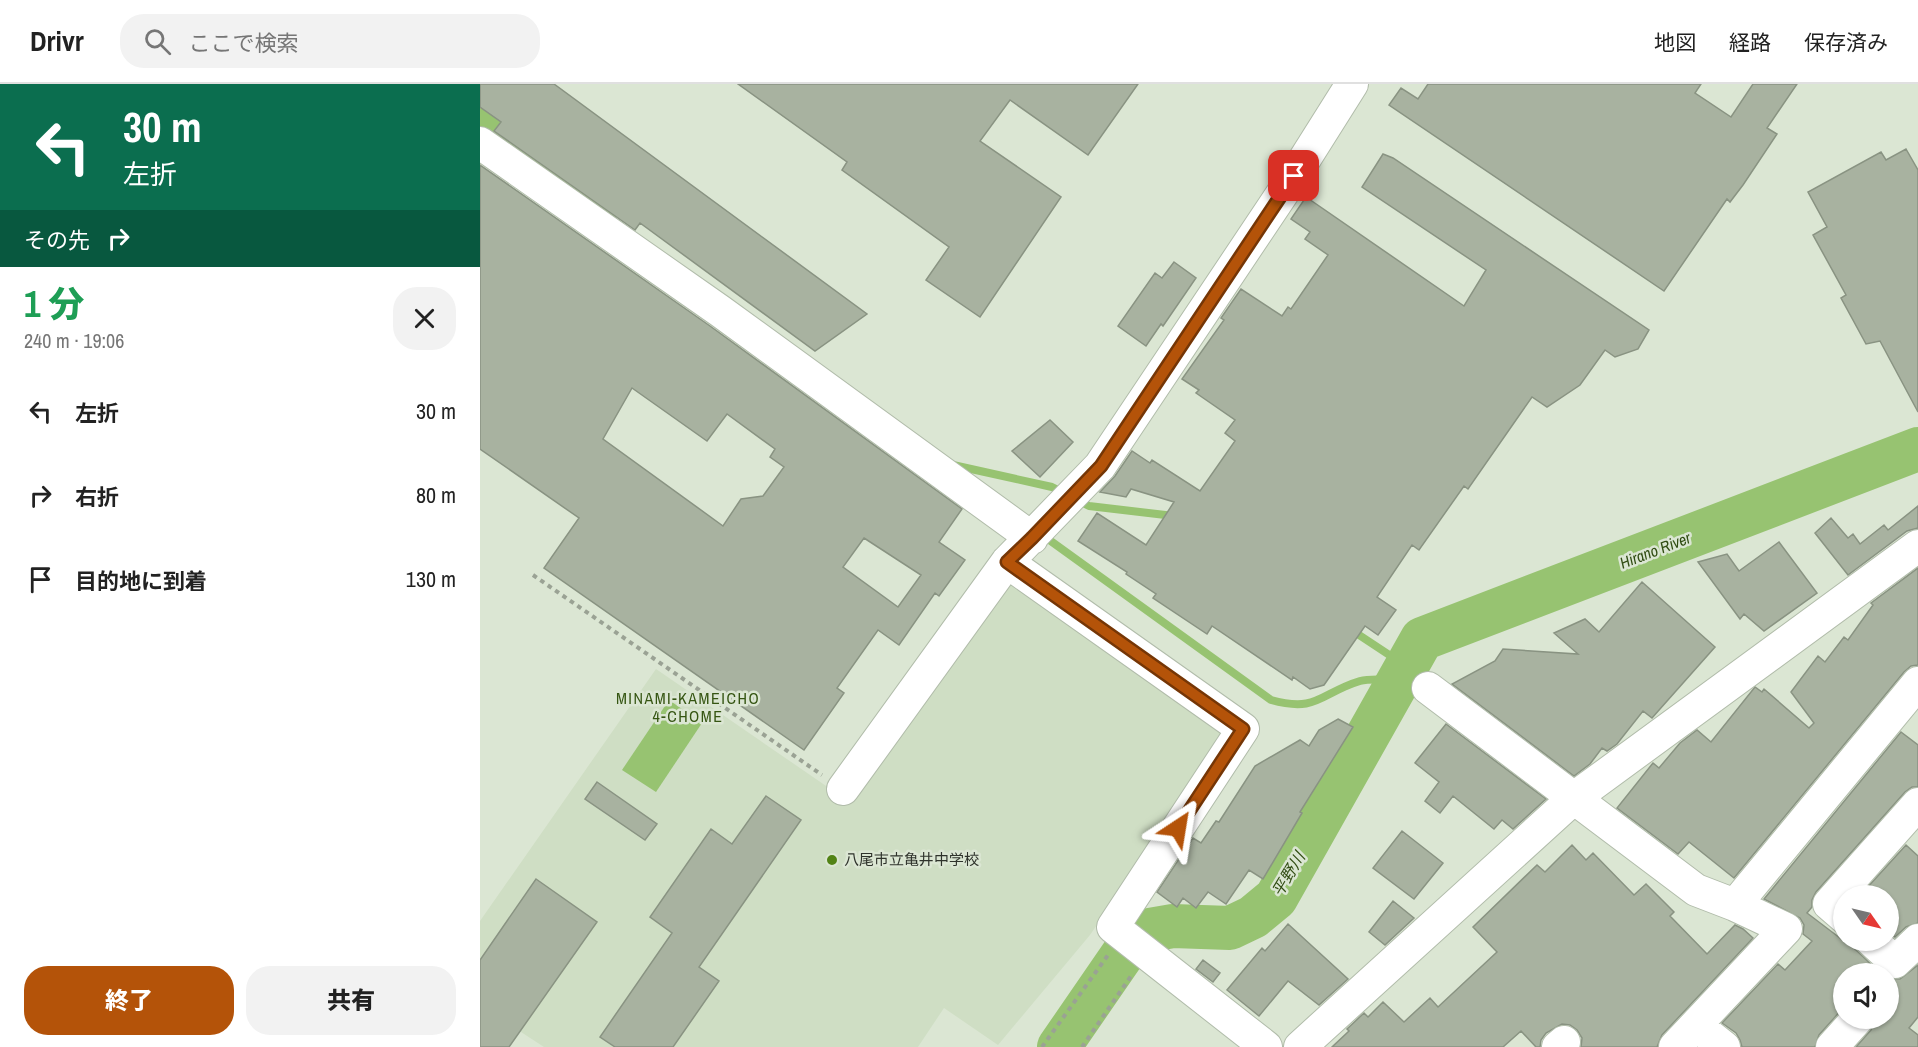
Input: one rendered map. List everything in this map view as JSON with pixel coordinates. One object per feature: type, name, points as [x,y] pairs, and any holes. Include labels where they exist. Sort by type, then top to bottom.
[{"type":"street","points":[[843,789],[1007,562],[1101,466],[1294,176],[1352,84]]},
{"type":"street","points":[[480,143],[730,318],[1032,538]]},
{"type":"street","points":[[1300,1047],[1574,798],[1918,546]]},
{"type":"street","points":[[1007,562],[1243,729],[1113,927],[1266,1047]]},
{"type":"street","points":[[1428,688],[1696,890],[1786,929],[1685,1036],[1724,1047]]},
{"type":"street","points":[[1735,905],[1913,699]]},
{"type":"street","points":[[1846,885],[1918,804]]},
{"type":"street","points":[[1883,951],[1895,962],[1918,940]]},
{"type":"street","points":[[1832,1047],[1848,1029]]},
{"type":"path","points":[[533,575],[843,789]]},
{"type":"path","points":[[1042,1047],[1122,934]]},
{"type":"path","points":[[1082,1047],[1137,968],[1150,957]]},
{"type":"shaded area","name":"八尾市立亀井中学校","points":[[1023,580],[1219,723],[1222,741],[1090,935],[998,1045],[944,1008],[918,1047],[544,1047],[480,1005],[480,921],[656,669],[845,799],[1002,584]]},
{"type":"shaded area","points":[[669,700],[702,723],[656,792],[622,770]]},
{"type":"building","points":[[480,84],[554,84],[867,314],[815,351],[640,223],[635,230],[494,131],[501,122],[480,107]]},
{"type":"building","points":[[738,84],[1138,84],[1088,155],[1010,100],[980,141],[1061,197],[980,317],[926,280],[949,247],[842,170],[847,162]]},
{"type":"building","points":[[1428,84],[1701,84],[1695,93],[1731,117],[1753,84],[1797,84],[1767,128],[1777,134],[1730,202],[1727,199],[1664,291],[1389,105],[1401,88],[1418,99]]},
{"type":"building","points":[[1906,149],[1918,170],[1918,412],[1880,341],[1866,344],[1841,298],[1846,295],[1813,235],[1827,227],[1808,192],[1881,152],[1886,160]]},
{"type":"building","points":[[1383,154],[1393,158],[1649,330],[1638,349],[1615,357],[1605,350],[1580,385],[1547,407],[1532,397],[1468,489],[1464,486],[1419,550],[1412,545],[1377,597],[1396,610],[1378,635],[1365,626],[1324,685],[1310,689],[1293,677],[1292,680],[1212,626],[1207,634],[1153,598],[1156,594],[1126,574],[1127,572],[1078,541],[1097,513],[1146,545],[1174,502],[1131,489],[1126,497],[1100,492],[1115,476],[1132,451],[1150,463],[1152,460],[1200,491],[1235,441],[1225,433],[1235,420],[1196,393],[1199,390],[1182,379],[1224,320],[1221,318],[1241,289],[1282,316],[1288,307],[1291,309],[1328,255],[1305,239],[1310,232],[1291,219],[1306,197],[1464,306],[1486,270],[1362,187]]},
{"type":"building","points":[[480,165],[710,326],[962,509],[939,542],[965,560],[939,596],[935,593],[899,645],[878,630],[837,688],[844,693],[804,750],[544,568],[579,518],[480,449]],"holes":[[[632,388],[707,441],[727,414],[775,449],[770,457],[784,467],[763,496],[741,499],[723,526],[603,439]],[[864,538],[921,575],[898,607],[843,567]]]},
{"type":"building","points":[[1174,262],[1196,278],[1163,326],[1161,324],[1146,346],[1118,326],[1155,273],[1162,278]]},
{"type":"building","points":[[1050,420],[1073,442],[1040,477],[1012,451]]},
{"type":"building","points":[[1918,506],[1918,528],[1907,531],[1848,575],[1815,533],[1831,518],[1848,538],[1853,534],[1860,544],[1884,525],[1888,530]]},
{"type":"building","points":[[1779,542],[1817,593],[1764,631],[1744,614],[1740,619],[1698,562],[1727,554],[1739,571]]},
{"type":"building","points":[[1918,568],[1918,665],[1911,666],[1904,672],[1734,878],[1689,842],[1678,854],[1617,808],[1653,763],[1659,768],[1680,743],[1697,730],[1711,742],[1755,687],[1762,692],[1764,689],[1809,728],[1814,723],[1791,692],[1818,656],[1825,662],[1844,637],[1848,640],[1873,605],[1871,603]]},
{"type":"building","points":[[1642,582],[1715,647],[1652,718],[1643,711],[1617,744],[1607,751],[1602,748],[1590,764],[1574,776],[1452,684],[1495,661],[1503,649],[1578,654],[1554,633],[1585,619],[1599,632]]},
{"type":"building","points":[[1338,719],[1353,727],[1300,812],[1302,813],[1263,879],[1249,870],[1226,904],[1208,892],[1196,908],[1183,898],[1177,907],[1157,892],[1193,838],[1201,843],[1216,821],[1219,822],[1255,766],[1300,740],[1309,746],[1319,730]]},
{"type":"building","points":[[1446,724],[1546,799],[1513,829],[1502,820],[1494,829],[1453,796],[1440,813],[1425,801],[1439,782],[1415,763]]},
{"type":"building","points":[[1901,732],[1918,745],[1918,787],[1912,787],[1905,792],[1816,892],[1812,900],[1812,907],[1807,913],[1833,933],[1833,951],[1857,951],[1870,963],[1833,963],[1833,1019],[1819,1035],[1815,1047],[1742,1047],[1736,1033],[1722,1023],[1778,964],[1785,970],[1812,941],[1803,934],[1804,925],[1800,918],[1764,899]]},
{"type":"building","points":[[597,782],[657,824],[645,840],[585,799]]},
{"type":"building","points":[[766,796],[801,820],[699,967],[719,981],[673,1047],[615,1047],[600,1037],[672,933],[650,917],[711,829],[732,844]]},
{"type":"building","points":[[1402,831],[1443,863],[1414,899],[1373,868]]},
{"type":"building","points":[[1572,845],[1586,860],[1593,853],[1634,895],[1646,884],[1674,912],[1670,916],[1707,954],[1735,925],[1753,938],[1662,1035],[1657,1047],[1581,1047],[1582,1038],[1577,1030],[1570,1025],[1562,1024],[1546,1033],[1541,1040],[1540,1047],[1536,1047],[1521,1031],[1503,1047],[1332,1047],[1364,1013],[1368,1017],[1383,1002],[1404,1022],[1430,998],[1438,1007],[1497,952],[1473,927],[1537,865],[1545,872]]},
{"type":"building","points":[[1906,845],[1918,856],[1918,923],[1906,927],[1899,933],[1899,885],[1870,885]]},
{"type":"building","points":[[536,879],[597,922],[509,1047],[480,1047],[480,960]]},
{"type":"building","points":[[1393,901],[1414,918],[1385,945],[1369,932]]},
{"type":"building","points":[[1288,924],[1348,979],[1319,1005],[1288,981],[1259,1016],[1227,990],[1262,948],[1265,951]]},
{"type":"building","points":[[1203,960],[1220,973],[1213,982],[1196,969]]},
{"type":"building","points":[[1918,965],[1918,1017],[1909,1028],[1918,1035],[1918,1047],[1856,1047],[1872,1029],[1899,1029],[1900,979]]},
{"type":"waterway","points":[[480,121],[597,207]]},
{"type":"waterway","name":"Hirano River","points":[[1059,1047],[1123,954],[1144,931],[1173,926],[1230,928],[1253,917],[1276,898],[1422,639],[1918,449]]},
{"type":"waterway","points":[[953,465],[1052,487],[1064,493]]},
{"type":"waterway","points":[[1077,500],[1089,506],[1174,516]]},
{"type":"waterway","points":[[1041,534],[1271,700],[1309,703],[1360,681],[1397,680]]},
{"type":"waterway","points":[[1353,631],[1406,666]]},
{"type":"place","name":"八尾市立亀井中学校","points":[[832,860]]},
{"type":"district","name":"MINAMI-KAMEICHO 4-CHOME","points":[[688,707]]},
{"type":"route","points":[[1178,828],[1243,729],[1007,562],[1101,466],[1294,176]]},
{"type":"water label","name":"平野川","points":[[1288,874]]}]
